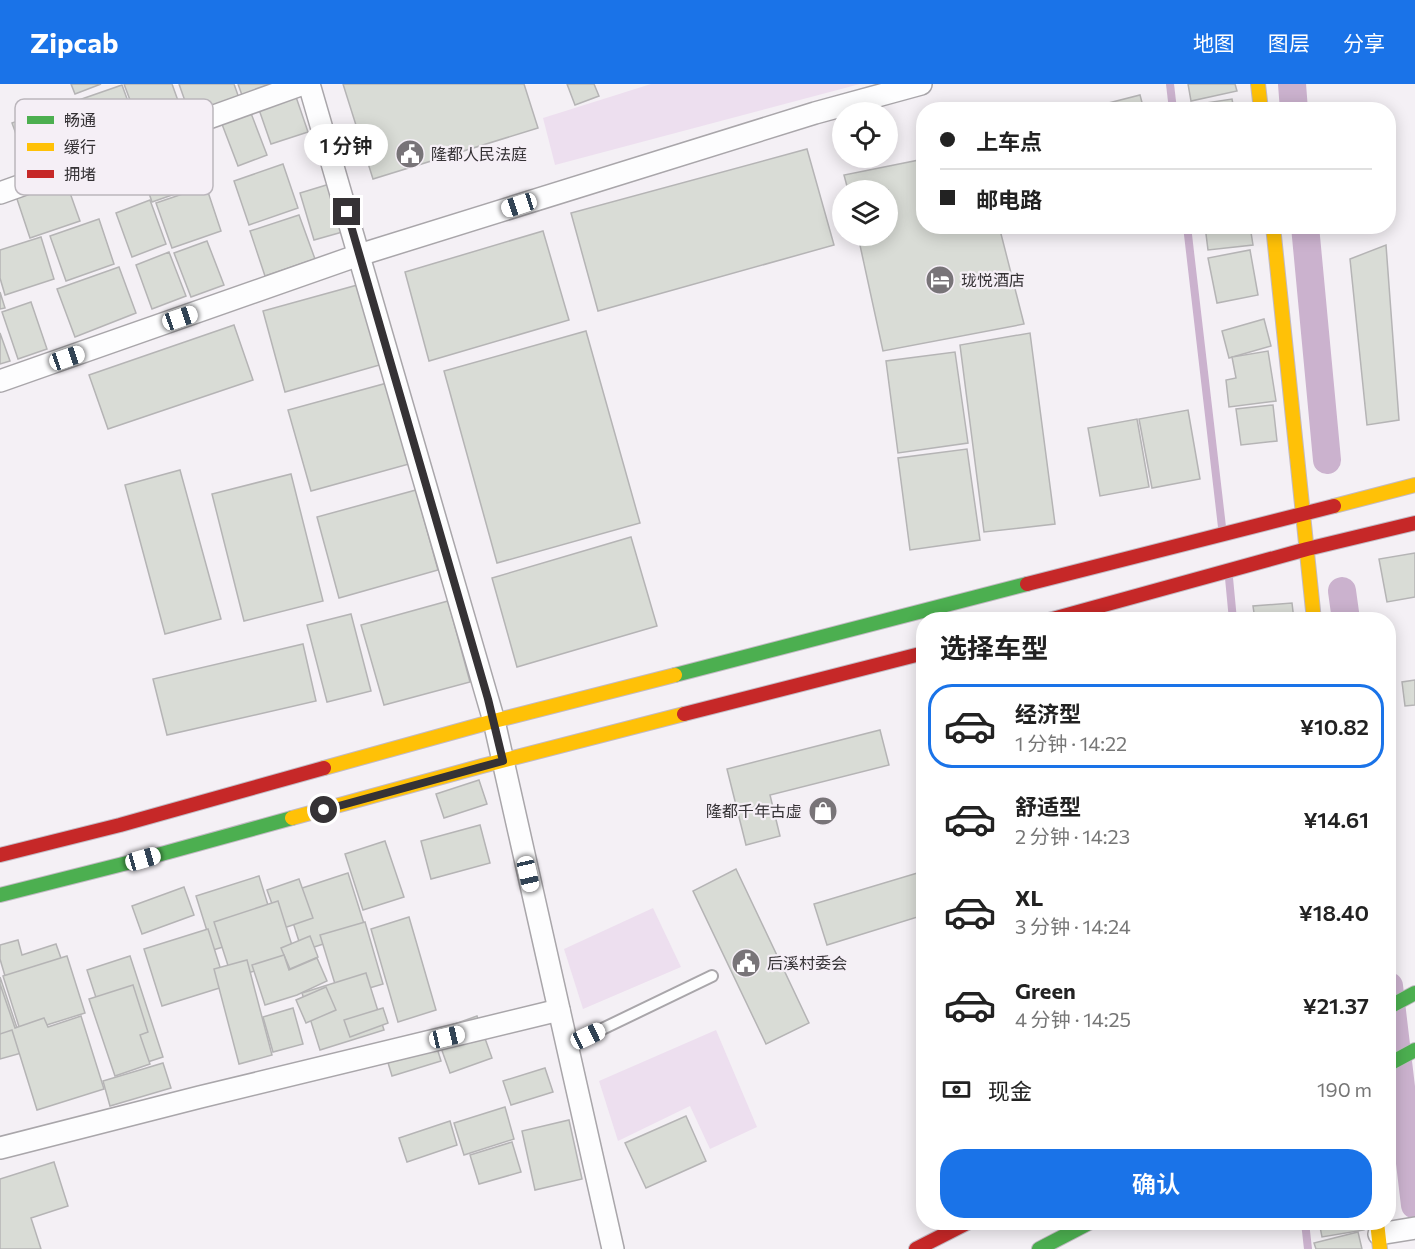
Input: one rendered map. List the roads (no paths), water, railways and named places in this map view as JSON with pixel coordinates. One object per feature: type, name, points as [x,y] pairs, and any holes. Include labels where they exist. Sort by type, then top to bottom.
[{"type":"main road","points":[[1258,84],[1260,102]]},
{"type":"main road","points":[[1274,234],[1313,612]]},
{"type":"main road","points":[[918,612],[1415,485]]},
{"type":"main road","points":[[1078,612],[1307,549],[1415,523]]},
{"type":"main road","points":[[0,855],[120,825],[494,721],[916,613]]},
{"type":"main road","points":[[0,894],[143,859],[503,761],[916,654]]},
{"type":"main road","points":[[1396,1003],[1415,993]]},
{"type":"main road","points":[[1396,1060],[1415,1050]]},
{"type":"main road","points":[[916,1249],[953,1230]]},
{"type":"main road","points":[[1039,1249],[1076,1230]]},
{"type":"street","points":[[213,116],[303,84]]},
{"type":"street","points":[[309,84],[494,721],[613,1249]]},
{"type":"street","points":[[0,381],[359,255],[803,117],[921,84]]},
{"type":"street","points":[[0,193],[15,188]]},
{"type":"street","points":[[0,1148],[559,1010]]},
{"type":"street","points":[[1379,1235],[1415,1228]]},
{"type":"lane","points":[[567,1046],[712,976]]},
{"type":"waterway","points":[[1170,84],[1172,102]]},
{"type":"waterway","points":[[1292,84],[1293,102]]},
{"type":"waterway","points":[[1188,234],[1222,527]]},
{"type":"waterway","points":[[1306,234],[1327,460]]},
{"type":"waterway","points":[[1229,578],[1232,612]]},
{"type":"waterway","points":[[1342,591],[1345,612]]},
{"type":"waterway","points":[[1396,1045],[1415,1205]]},
{"type":"waterway","points":[[1306,1230],[1308,1249]]},
{"type":"place","name":"隆都人民法庭","points":[[410,154]]},
{"type":"place","name":"珑悦酒店","points":[[940,280]]},
{"type":"place","name":"隆都千年古虚","points":[[823,811]]},
{"type":"place","name":"后溪村委会","points":[[746,963]]}]
